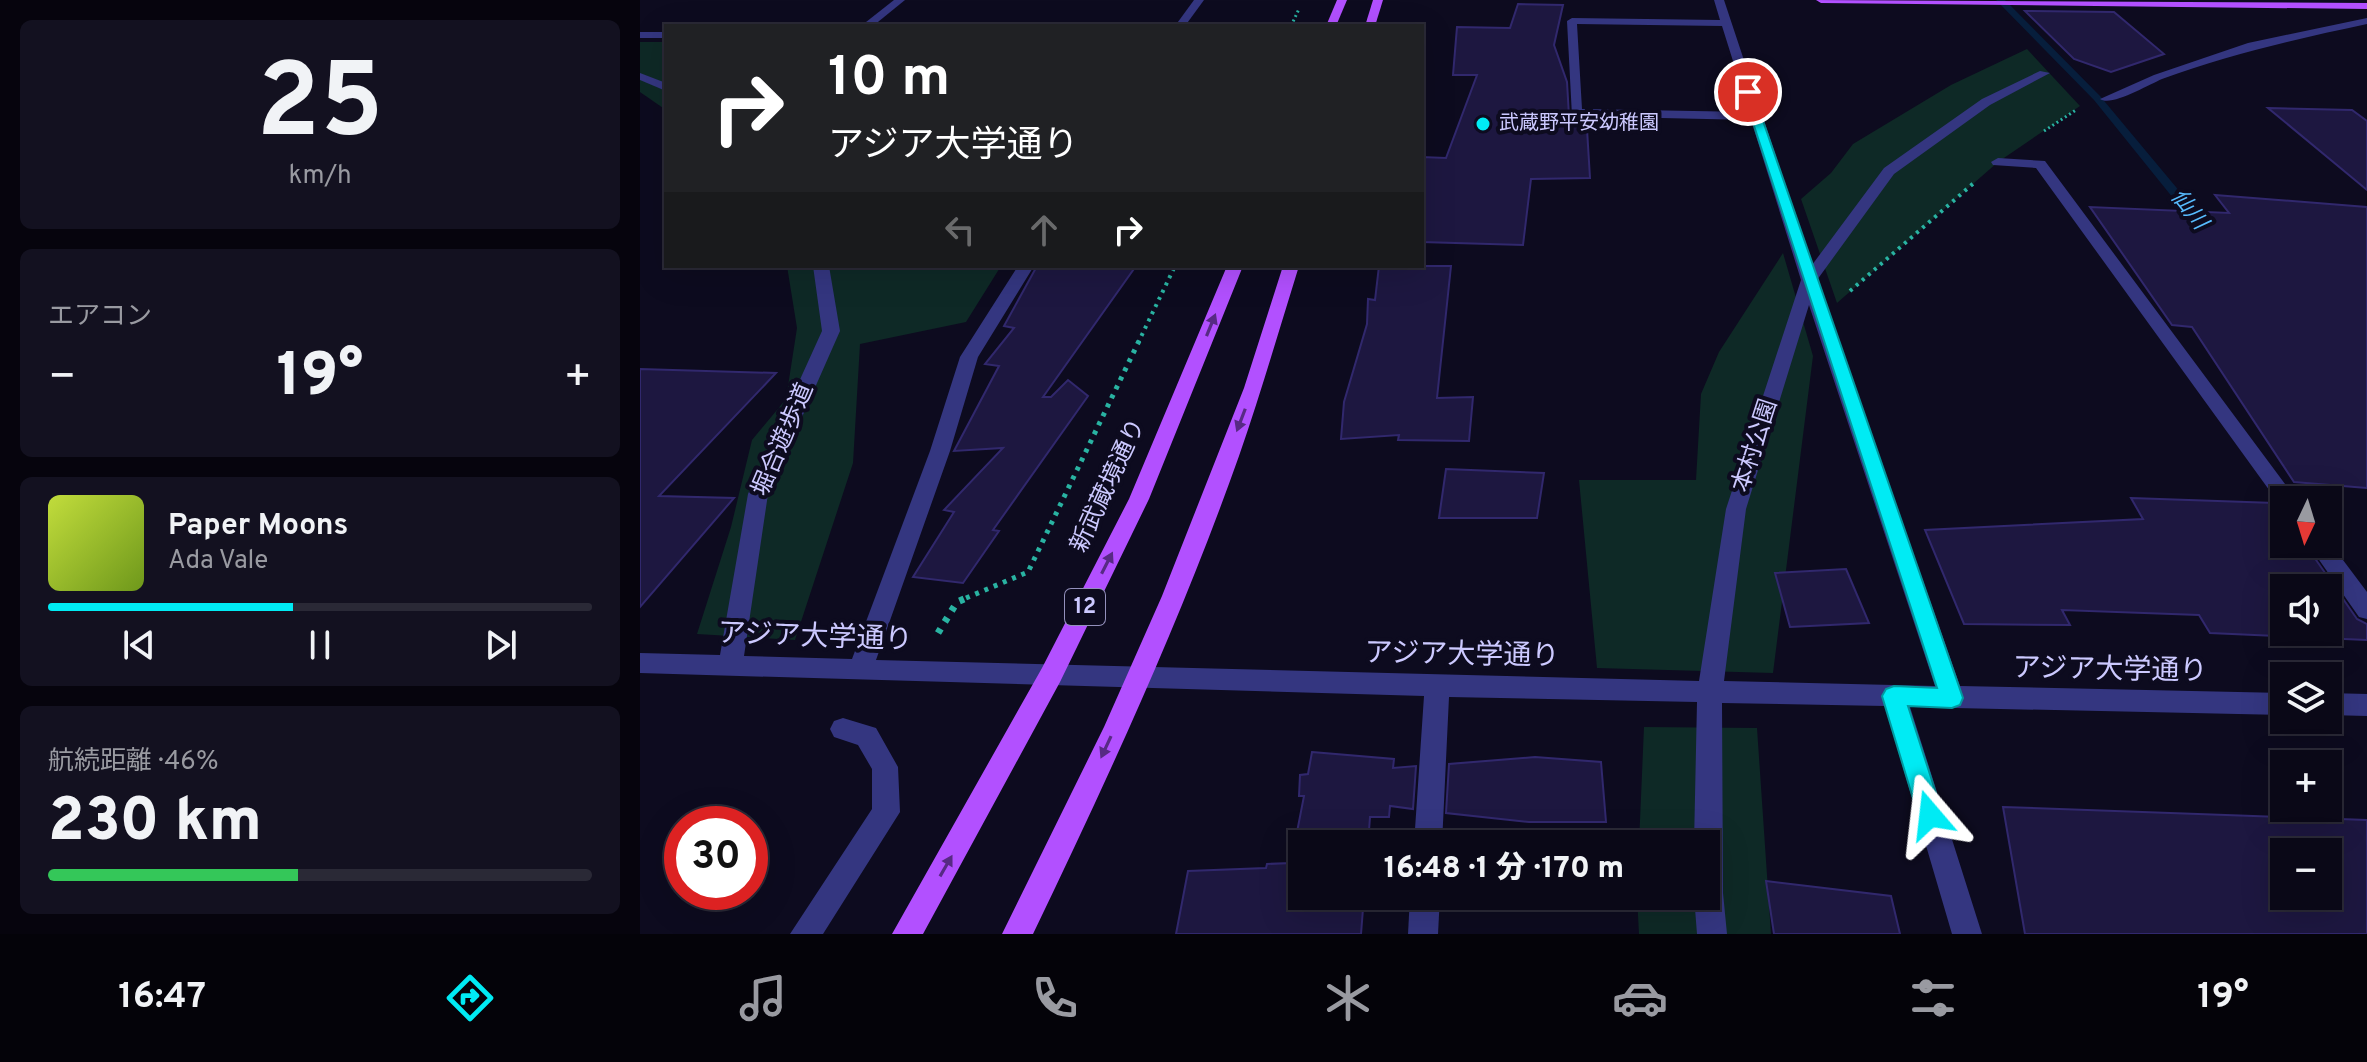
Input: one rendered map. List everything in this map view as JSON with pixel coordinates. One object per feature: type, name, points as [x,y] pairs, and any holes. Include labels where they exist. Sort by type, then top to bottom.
[{"type":"main road","points":[[1332,24],[1342,0]]},
{"type":"main road","points":[[1371,24],[1378,0]]},
{"type":"main road","points":[[1821,0],[2367,6]]},
{"type":"main road","name":"新武蔵境通り","points":[[907,934],[1051,675],[1139,499],[1234,268]]},
{"type":"main road","points":[[1017,934],[1138,676],[1190,555],[1243,415],[1290,268]]},
{"type":"street","points":[[869,24],[900,0]]},
{"type":"street","points":[[1181,24],[1199,0]]},
{"type":"street","points":[[1719,0],[1809,280],[1952,698]]},
{"type":"street","points":[[1725,23],[1572,21],[1576,113],[1756,116]]},
{"type":"street","points":[[2106,99],[2252,45],[2367,21]]},
{"type":"street","points":[[640,35],[664,35]]},
{"type":"street","name":"本村公園","points":[[1712,934],[1708,893],[1710,690],[1736,509],[1809,280],[1889,171],[1986,102],[2044,73]]},
{"type":"street","points":[[640,76],[664,86]]},
{"type":"street","points":[[1998,162],[2040,164],[2277,486]]},
{"type":"street","name":"堀合遊歩道","points":[[730,665],[758,494],[831,331],[821,268]]},
{"type":"street","points":[[861,668],[940,451],[969,357],[1025,268]]},
{"type":"street","points":[[2329,558],[2367,610]]},
{"type":"street","name":"アジア大学通り","points":[[640,663],[1437,686],[2270,704]]},
{"type":"street","points":[[1429,830],[1437,686]]},
{"type":"street","points":[[1894,696],[1967,934]]},
{"type":"street","points":[[2342,704],[2367,705]]},
{"type":"street","points":[[805,934],[886,812],[885,767],[867,736],[843,729]]},
{"type":"street","points":[[1423,934],[1424,910]]},
{"type":"path","points":[[1849,293],[1998,162],[2080,106]]},
{"type":"path","points":[[915,671],[957,602],[1028,572],[1174,268]]},
{"type":"green space","points":[[640,42],[664,42],[664,109],[640,92]]},
{"type":"green space","points":[[2027,49],[2080,106],[1998,162],[1837,303],[1801,199],[1831,173],[1853,144],[1951,85]]},
{"type":"green space","points":[[1783,253],[1813,356],[1773,673],[1597,668],[1579,480],[1696,480],[1701,394],[1719,352]]},
{"type":"green space","points":[[787,268],[1000,268],[966,322],[860,344],[853,463],[795,640],[697,634],[731,527],[752,440],[786,399],[797,328]]},
{"type":"green space","points":[[1644,727],[1757,728],[1771,934],[1639,934],[1638,910],[1720,910],[1720,830],[1640,830]]},
{"type":"building","points":[[1518,4],[1563,5],[1554,45],[1567,82],[1569,116],[1578,119],[1581,129],[1587,129],[1590,178],[1531,179],[1523,245],[1424,242],[1424,157],[1446,158],[1477,75],[1453,75],[1457,27],[1510,28]]},
{"type":"building","points":[[2025,11],[2114,12],[2164,54],[2111,72],[2074,59]]},
{"type":"building","points":[[2268,108],[2352,110],[2367,121],[2367,190]]},
{"type":"building","points":[[2215,195],[2367,207],[2367,488],[2294,482],[2192,327],[2172,325],[2090,207],[2229,213]]},
{"type":"building","points":[[1451,266],[1437,398],[1473,397],[1469,441],[1398,440],[1399,435],[1341,439],[1344,402],[1367,324],[1368,299],[1375,300],[1379,268]]},
{"type":"building","points":[[1036,268],[1135,268],[1043,397],[1051,397],[1068,380],[1088,396],[993,530],[999,531],[963,583],[913,577],[954,512],[944,510],[1003,448],[954,451],[999,366],[985,364],[1014,328],[1004,326]]},
{"type":"building","points":[[640,369],[776,373],[659,496],[734,498],[640,607]]},
{"type":"building","points":[[1446,469],[1544,473],[1537,518],[1439,518]]},
{"type":"building","points":[[2131,498],[2270,503],[2270,558],[2315,558],[2326,574],[2270,574],[2270,636],[2210,633],[2199,615],[2062,610],[2070,625],[1964,624],[1925,530],[2143,519]]},
{"type":"building","points":[[1846,569],[1869,623],[1790,627],[1775,573]]},
{"type":"building","points":[[2342,597],[2357,619],[2367,624],[2367,640],[2342,639]]},
{"type":"building","points":[[1312,752],[1394,759],[1393,768],[1416,766],[1413,809],[1390,806],[1389,817],[1370,817],[1369,830],[1297,830],[1304,796],[1299,796],[1300,775],[1308,774]]},
{"type":"building","points":[[1535,757],[1601,762],[1606,822],[1529,822],[1446,813],[1449,764]]},
{"type":"building","points":[[2003,807],[2270,817],[2270,822],[2367,820],[2367,934],[2025,934]]},
{"type":"building","points":[[1288,863],[1288,910],[1363,910],[1361,934],[1176,934],[1188,871],[1266,868],[1267,864]]},
{"type":"building","points":[[1766,881],[1891,896],[1900,934],[1774,934]]},
{"type":"waterway","name":"仙川","points":[[2000,0],[2097,98],[2202,226]]},
{"type":"place","name":"武蔵野平安幼稚園","points":[[1483,124]]},
{"type":"route","points":[[1748,92],[1952,698],[1894,696],[1930,815]]}]
